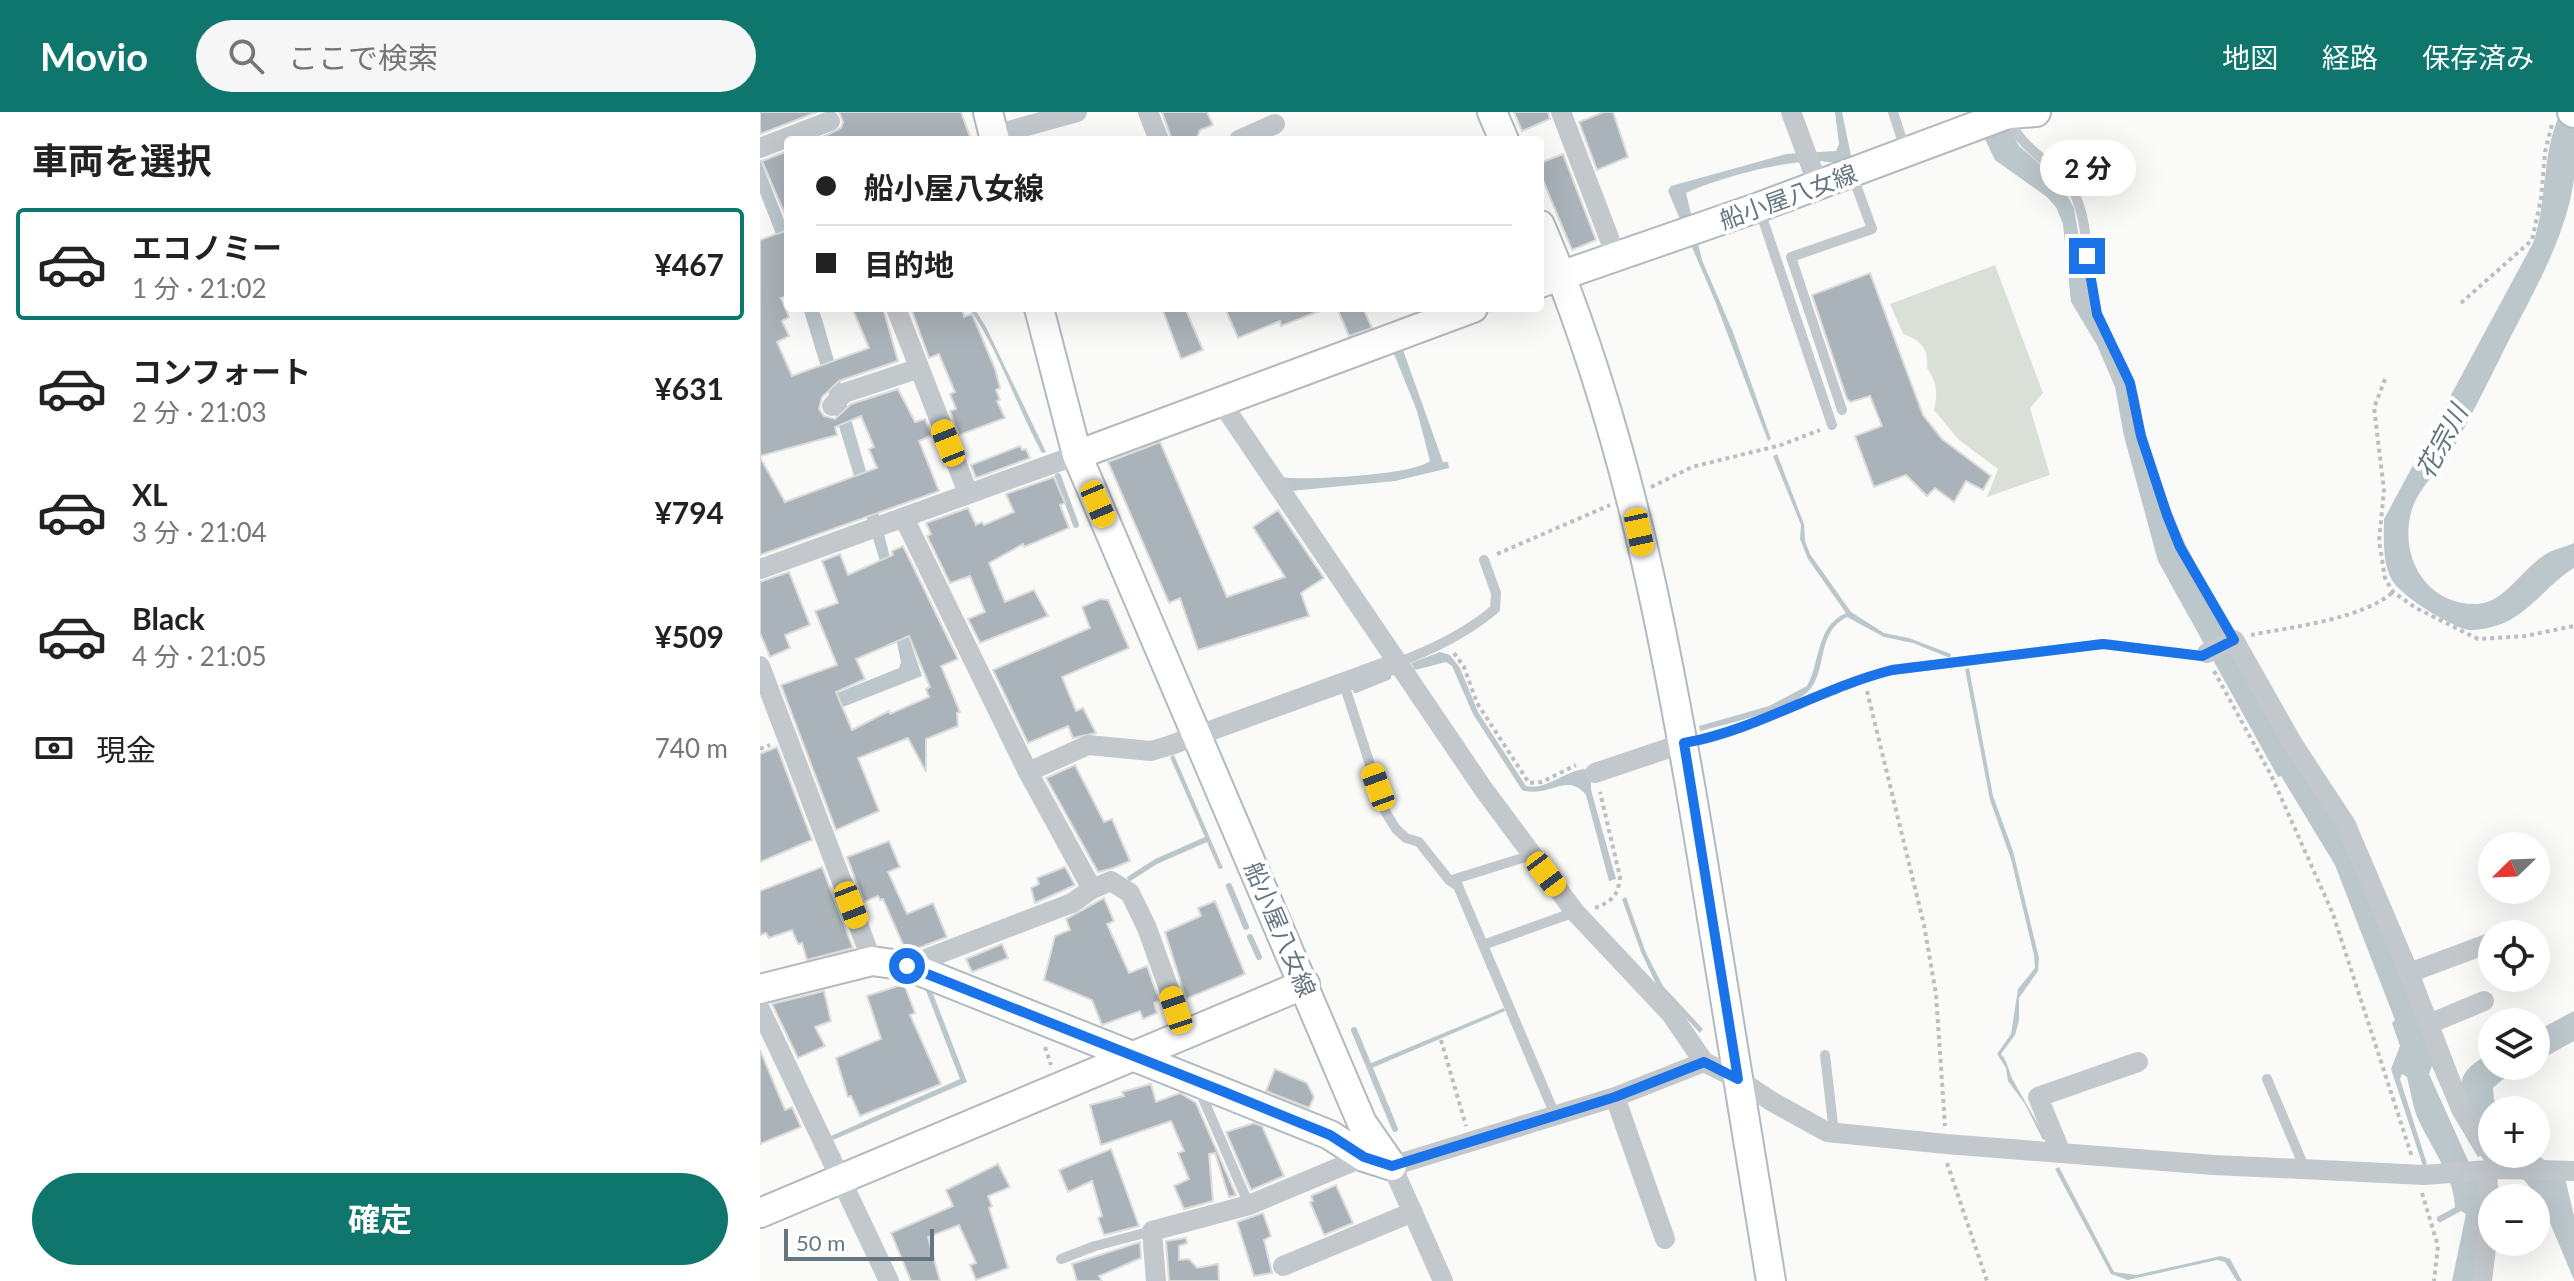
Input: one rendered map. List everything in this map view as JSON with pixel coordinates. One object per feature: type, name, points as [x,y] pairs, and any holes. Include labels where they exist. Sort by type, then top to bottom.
[{"type":"main road","points":[[1492,112],[1502,136]]},
{"type":"main road","name":"船小屋八女線","points":[[1551,279],[1759,207],[1812,168],[1851,173],[2014,113]]},
{"type":"main road","points":[[1544,245],[1551,279],[1631,496],[1684,743],[1771,1281]]},
{"type":"main road","name":"船小屋八女線","points":[[1040,312],[1077,455],[1362,1123],[1392,1166]]},
{"type":"main road","points":[[1077,455],[1462,312]]},
{"type":"main road","points":[[760,989],[872,961],[907,966],[1330,1135],[1364,1157],[1392,1166]]},
{"type":"main road","points":[[760,1213],[1305,984]]},
{"type":"street","points":[[992,129],[1077,112]]},
{"type":"street","points":[[1148,112],[1157,136]]},
{"type":"street","points":[[1561,112],[1616,256]]},
{"type":"street","points":[[1791,112],[1812,168]]},
{"type":"street","points":[[796,136],[831,124]]},
{"type":"street","points":[[760,148],[784,140]]},
{"type":"street","points":[[897,312],[917,369],[968,493]]},
{"type":"street","points":[[832,406],[844,393],[917,369]]},
{"type":"street","points":[[1221,402],[1397,663],[1576,914],[1671,1014],[1704,1062],[1738,1079],[1771,1101],[1834,1133],[1946,1144],[2420,1174],[2566,1170]]},
{"type":"street","points":[[760,569],[1077,455]]},
{"type":"street","points":[[904,518],[1028,772],[1092,889]]},
{"type":"street","points":[[2206,654],[2232,641],[2346,825],[2409,973],[2462,1111],[2494,1170],[2482,1281]]},
{"type":"street","points":[[1028,772],[1088,745],[1151,751],[1397,663]]},
{"type":"street","points":[[760,666],[872,961]]},
{"type":"street","points":[[1595,773],[1684,743]]},
{"type":"street","points":[[907,966],[1072,903],[1111,881],[1130,893],[1147,928],[1185,1034]]},
{"type":"street","points":[[2409,973],[2478,947]]},
{"type":"street","points":[[2429,1024],[2484,1001]]},
{"type":"street","points":[[760,1009],[889,1281]]},
{"type":"street","points":[[1443,1281],[1392,1166],[1615,1097],[1704,1062]]},
{"type":"street","points":[[2061,1153],[2038,1097],[2138,1062]]},
{"type":"street","points":[[1615,1097],[1665,1239]]},
{"type":"street","points":[[1156,1281],[1152,1231],[1249,1205],[1364,1157]]},
{"type":"street","points":[[1283,1266],[1413,1212]]},
{"type":"lane","points":[[1893,112],[1906,152]]},
{"type":"lane","points":[[2014,113],[2012,127],[2025,144],[2065,178],[2075,196],[2084,225],[2090,287],[2097,314],[2130,383],[2141,436],[2167,515],[2180,547],[2232,641]]},
{"type":"lane","points":[[1842,410],[1791,257],[1872,229],[1851,173]]},
{"type":"lane","points":[[1759,207],[1832,425]]},
{"type":"lane","points":[[1397,663],[1442,645],[1474,627],[1495,609],[1496,593],[1484,560]]},
{"type":"lane","points":[[1684,743],[1769,717],[1863,678],[1892,670],[2103,644],[2206,654]]},
{"type":"lane","points":[[1344,684],[1385,811],[1396,829],[1406,838],[1419,842],[1449,880],[1458,886]]},
{"type":"lane","points":[[1532,855],[1455,879],[1555,1115]]},
{"type":"lane","points":[[1483,945],[1576,914]]},
{"type":"lane","points":[[1825,1055],[1834,1133]]},
{"type":"lane","points":[[2267,1079],[2305,1169]]},
{"type":"lane","points":[[1195,1080],[1249,1205]]},
{"type":"lane","points":[[1061,1259],[1095,1246],[1152,1231]]},
{"type":"path","points":[[2461,303],[2532,240],[2541,199],[2545,152],[2556,112]]},
{"type":"path","points":[[2385,379],[2374,408],[2384,490],[2379,541],[2385,578],[2393,592],[2416,608],[2478,639],[2525,636],[2574,626]]},
{"type":"path","points":[[1484,560],[1692,467],[1781,445],[1832,425]]},
{"type":"path","points":[[2232,641],[2351,613],[2385,599],[2393,592]]},
{"type":"path","points":[[1442,645],[1459,657],[1477,703],[1529,783],[1542,782],[1583,762],[1595,773],[1620,877],[1619,890],[1612,901],[1576,914]]},
{"type":"path","points":[[2206,654],[2271,775],[2333,914],[2420,1174],[2438,1246],[2434,1281]]},
{"type":"path","points":[[1863,678],[1924,925],[1936,994],[1945,1156],[1987,1281]]},
{"type":"path","points":[[1441,1040],[1470,1142]]},
{"type":"shaded area","points":[[1995,265],[2043,393],[2030,408],[2050,475],[1987,497],[1998,469],[1959,440],[1934,410],[1936,388],[1927,368],[1925,350],[1919,342],[1903,334],[1890,304]]},
{"type":"water","points":[[1835,112],[1842,112],[1852,161],[1800,162],[1767,168],[1686,193],[1702,260],[1733,332],[1771,439],[1768,441],[1715,301],[1668,191],[1671,186],[1786,154],[1836,151],[1839,144]]},
{"type":"water","points":[[1972,112],[2001,112],[2019,146],[2060,181],[2074,208],[2091,310],[2127,388],[2165,522],[2177,550],[2335,819],[2478,1146],[2478,1157],[2453,1115],[2432,1066],[2429,1074],[2479,1184],[2476,1281],[2452,1281],[2466,1214],[2455,1207],[2450,1183],[2416,1114],[2407,1077],[2402,1074],[2400,1079],[2427,1164],[2423,1166],[2391,1069],[2400,1046],[2392,1023],[2395,1020],[2335,865],[2281,776],[2278,777],[2158,561],[2124,436],[2115,387],[2097,345],[2071,302],[2063,224],[2056,207],[2047,197],[1995,160]]},
{"type":"water","name":"花宗川","points":[[2561,112],[2574,112],[2574,179],[2564,222],[2538,283],[2462,432],[2450,454],[2417,497],[2408,533],[2410,549],[2422,578],[2445,597],[2461,603],[2478,604],[2496,598],[2546,554],[2574,543],[2574,568],[2516,617],[2496,626],[2464,629],[2425,608],[2397,587],[2385,558],[2384,519],[2533,243],[2550,143]]},
{"type":"water","points":[[760,159],[784,220],[784,255],[760,193]]},
{"type":"water","points":[[804,312],[819,312],[822,319],[883,530],[898,589],[898,605],[922,676],[825,714],[832,695],[899,668],[901,662],[879,558]]},
{"type":"water","points":[[972,312],[977,312],[986,327],[1046,452],[1042,453]]},
{"type":"water","points":[[1403,350],[1443,462],[1448,462],[1449,468],[1395,481],[1290,491],[1280,477],[1382,473],[1420,466],[1430,461],[1417,411],[1394,354]]},
{"type":"water","points":[[1777,454],[1804,524],[1810,554],[1851,612],[1884,633],[1909,638],[1951,654],[1950,658],[1913,643],[1884,637],[1847,617],[1831,631],[1816,680],[1803,696],[1760,715],[1700,731],[1699,726],[1769,706],[1807,686],[1824,636],[1836,619],[1846,613],[1808,559],[1800,539],[1801,525],[1773,456]]},
{"type":"water","points":[[1440,652],[1450,655],[1460,668],[1478,712],[1526,786],[1548,783],[1584,769],[1591,773],[1591,790],[1616,879],[1609,881],[1586,795],[1572,785],[1531,792],[1522,790],[1473,714],[1452,666],[1446,662],[1415,670],[1411,663]]},
{"type":"water","points":[[1969,668],[1993,796],[2013,851],[2039,958],[2038,971],[2019,998],[2015,1035],[2001,1054],[2046,1138],[2043,1140],[2025,1104],[2008,1081],[2006,1068],[1997,1054],[2011,1034],[2018,989],[2035,968],[2011,859],[1990,800],[1965,669]]},
{"type":"water","points":[[1174,755],[1223,868],[1219,869],[1207,842],[1157,864],[1129,882],[1127,877],[1155,859],[1205,837],[1170,757]]},
{"type":"water","points":[[1626,897],[1646,953],[1663,986],[1703,1029],[1700,1033],[1658,988],[1622,899]]},
{"type":"water","points":[[930,986],[967,1082],[833,1140],[831,1136],[960,1079],[925,988]]},
{"type":"water","points":[[1504,1008],[1505,1011],[1372,1068],[1369,1064]]},
{"type":"water","points":[[2574,1011],[2574,1041],[2550,1054],[2550,1024]]},
{"type":"water","points":[[2478,1060],[2478,1080],[2502,1080],[2493,1088],[2494,1096],[2478,1096],[2478,1123],[2466,1104],[2461,1082]]},
{"type":"water","points":[[2550,1165],[2565,1178],[2574,1216],[2574,1280],[2550,1223],[2550,1184],[2527,1184],[2514,1168],[2550,1168]]},
{"type":"water","points":[[2059,1167],[2114,1272],[2136,1275],[2221,1256],[2230,1259],[2242,1281],[2237,1281],[2225,1262],[2217,1260],[2128,1280],[2111,1274],[2055,1169]]},
{"type":"building","points":[[760,112],[817,112],[760,134]]},
{"type":"building","points":[[839,112],[961,112],[970,136],[825,136],[841,128],[843,122]]},
{"type":"building","points":[[1162,112],[1207,112],[1213,125],[1200,130],[1198,136],[1171,136]]},
{"type":"building","points":[[1514,112],[1548,112],[1550,119],[1522,131]]},
{"type":"building","points":[[1604,112],[1613,112],[1628,157],[1597,170],[1579,122]]},
{"type":"building","points":[[784,153],[784,212],[762,161]]},
{"type":"building","points":[[1563,154],[1596,240],[1572,250],[1544,183],[1544,161]]},
{"type":"building","points":[[784,231],[784,297],[781,298],[784,312],[789,317],[782,321],[789,336],[777,342],[792,376],[869,348],[854,312],[884,312],[898,361],[839,381],[822,397],[819,409],[824,416],[835,419],[851,404],[898,389],[915,422],[925,419],[932,435],[919,441],[939,491],[760,555],[760,457],[785,502],[877,468],[869,449],[874,447],[861,416],[835,427],[837,435],[760,456],[760,240]]},
{"type":"building","points":[[1870,273],[1923,415],[1942,439],[1991,476],[1983,490],[1966,481],[1954,502],[1935,488],[1927,496],[1906,475],[1874,487],[1855,436],[1882,426],[1870,396],[1851,402],[1847,399],[1812,295]]},
{"type":"building","points":[[912,312],[963,312],[964,317],[972,314],[995,369],[1000,388],[996,390],[1000,400],[997,401],[1005,418],[959,435],[950,411],[956,409],[950,394],[955,392],[939,354],[929,358]]},
{"type":"building","points":[[1163,312],[1187,312],[1203,350],[1181,359]]},
{"type":"building","points":[[1227,312],[1317,312],[1281,326],[1280,321],[1238,338]]},
{"type":"building","points":[[1339,312],[1365,312],[1372,328],[1349,336]]},
{"type":"building","points":[[1160,442],[1227,597],[1285,577],[1253,527],[1278,510],[1324,578],[1301,593],[1309,616],[1198,650],[1180,598],[1169,603],[1108,462]]},
{"type":"building","points":[[1020,446],[1022,450],[1026,449],[1030,458],[976,478],[971,465]]},
{"type":"building","points":[[1054,477],[1065,503],[1060,505],[1069,528],[1024,547],[1023,544],[989,563],[1005,602],[1034,590],[1048,616],[980,643],[968,619],[985,612],[970,576],[950,583],[927,536],[931,534],[926,523],[968,508],[976,525],[982,522],[984,525],[1014,512],[1006,494]]},
{"type":"building","points":[[903,546],[958,659],[941,666],[960,712],[957,713],[958,726],[926,739],[926,772],[908,738],[858,758],[879,811],[836,830],[781,685],[837,665],[815,611],[838,603],[822,561],[840,554],[848,575],[893,555],[892,551]],"holes":[[[909,636],[930,687],[926,689],[929,697],[890,714],[889,711],[852,730],[836,692],[865,679],[856,659]]]},
{"type":"building","points":[[789,572],[810,625],[785,635],[790,648],[770,657],[760,633],[760,582]]},
{"type":"building","points":[[1100,599],[1108,600],[1129,648],[1062,677],[1076,711],[1083,708],[1096,733],[1073,738],[1068,726],[1028,743],[993,670],[1090,628],[1082,607]]},
{"type":"building","points":[[777,747],[812,840],[760,862],[760,754]]},
{"type":"building","points":[[1075,765],[1104,822],[1112,819],[1130,861],[1098,872],[1046,778]]},
{"type":"building","points":[[889,841],[900,867],[888,872],[907,914],[933,903],[947,937],[913,950],[905,949],[883,899],[880,900],[878,896],[864,902],[847,857]]},
{"type":"building","points":[[822,867],[853,948],[807,960],[802,943],[798,944],[792,930],[769,938],[766,933],[760,935],[760,891]]},
{"type":"building","points":[[1065,867],[1075,885],[1035,903],[1031,888],[1039,884],[1037,878]]},
{"type":"building","points":[[1104,898],[1114,921],[1107,924],[1129,973],[1147,966],[1159,1000],[1154,1003],[1157,1013],[1143,1019],[1140,1011],[1102,1025],[1092,1000],[1044,980],[1055,936],[1070,930],[1066,919]]},
{"type":"building","points":[[1215,901],[1245,974],[1186,999],[1165,932],[1201,916],[1198,908]]},
{"type":"building","points":[[1002,944],[1008,958],[972,972],[966,959]]},
{"type":"building","points":[[904,984],[915,1013],[910,1015],[941,1084],[860,1116],[851,1096],[848,1097],[836,1058],[881,1039],[867,996]]},
{"type":"building","points":[[824,991],[831,1021],[815,1027],[825,1046],[798,1058],[772,1004]]},
{"type":"building","points":[[760,1050],[785,1110],[792,1107],[801,1127],[760,1144]]},
{"type":"building","points":[[1275,1069],[1307,1083],[1314,1097],[1309,1108],[1266,1091]]},
{"type":"building","points":[[1151,1084],[1156,1102],[1180,1093],[1196,1103],[1236,1195],[1229,1197],[1215,1153],[1209,1154],[1213,1201],[1184,1209],[1174,1186],[1189,1179],[1178,1153],[1184,1151],[1171,1121],[1101,1145],[1090,1105],[1124,1096],[1122,1092]]},
{"type":"building","points":[[1254,1123],[1262,1126],[1284,1176],[1251,1190],[1226,1132]]},
{"type":"building","points":[[1111,1149],[1139,1226],[1104,1235],[1092,1181],[1068,1192],[1059,1170]]},
{"type":"building","points":[[998,1164],[1010,1187],[988,1196],[992,1206],[989,1208],[1008,1268],[976,1280],[970,1265],[976,1263],[959,1225],[928,1237],[940,1281],[911,1281],[891,1233],[953,1206],[946,1190]]},
{"type":"building","points":[[1336,1185],[1353,1223],[1324,1235],[1310,1202],[1313,1201],[1311,1196]]},
{"type":"building","points":[[1263,1213],[1271,1236],[1264,1240],[1272,1273],[1254,1276],[1237,1222]]},
{"type":"building","points":[[1186,1238],[1187,1243],[1179,1246],[1179,1260],[1189,1259],[1197,1268],[1218,1264],[1219,1281],[1169,1281],[1166,1241]]},
{"type":"building","points":[[1140,1242],[1141,1258],[1099,1276],[1102,1281],[1077,1281],[1072,1264]]},
{"type":"waterway","points":[[1058,476],[1076,525]]},
{"type":"waterway","points":[[1356,690],[1388,677]]},
{"type":"waterway","points":[[1229,886],[1246,927]]},
{"type":"waterway","points":[[1250,937],[1259,957]]},
{"type":"waterway","points":[[1354,1030],[1395,1129]]},
{"type":"waterway","points":[[2440,1219],[2462,1207]]},
{"type":"route","points":[[907,966],[1330,1135],[1364,1157],[1375,1158],[1392,1166],[1615,1097],[1704,1062],[1738,1079],[1684,743],[1769,717],[1863,678],[1892,670],[2103,644],[2202,656],[2234,640],[2180,547],[2167,515],[2141,436],[2130,383],[2097,314],[2087,256]]}]
